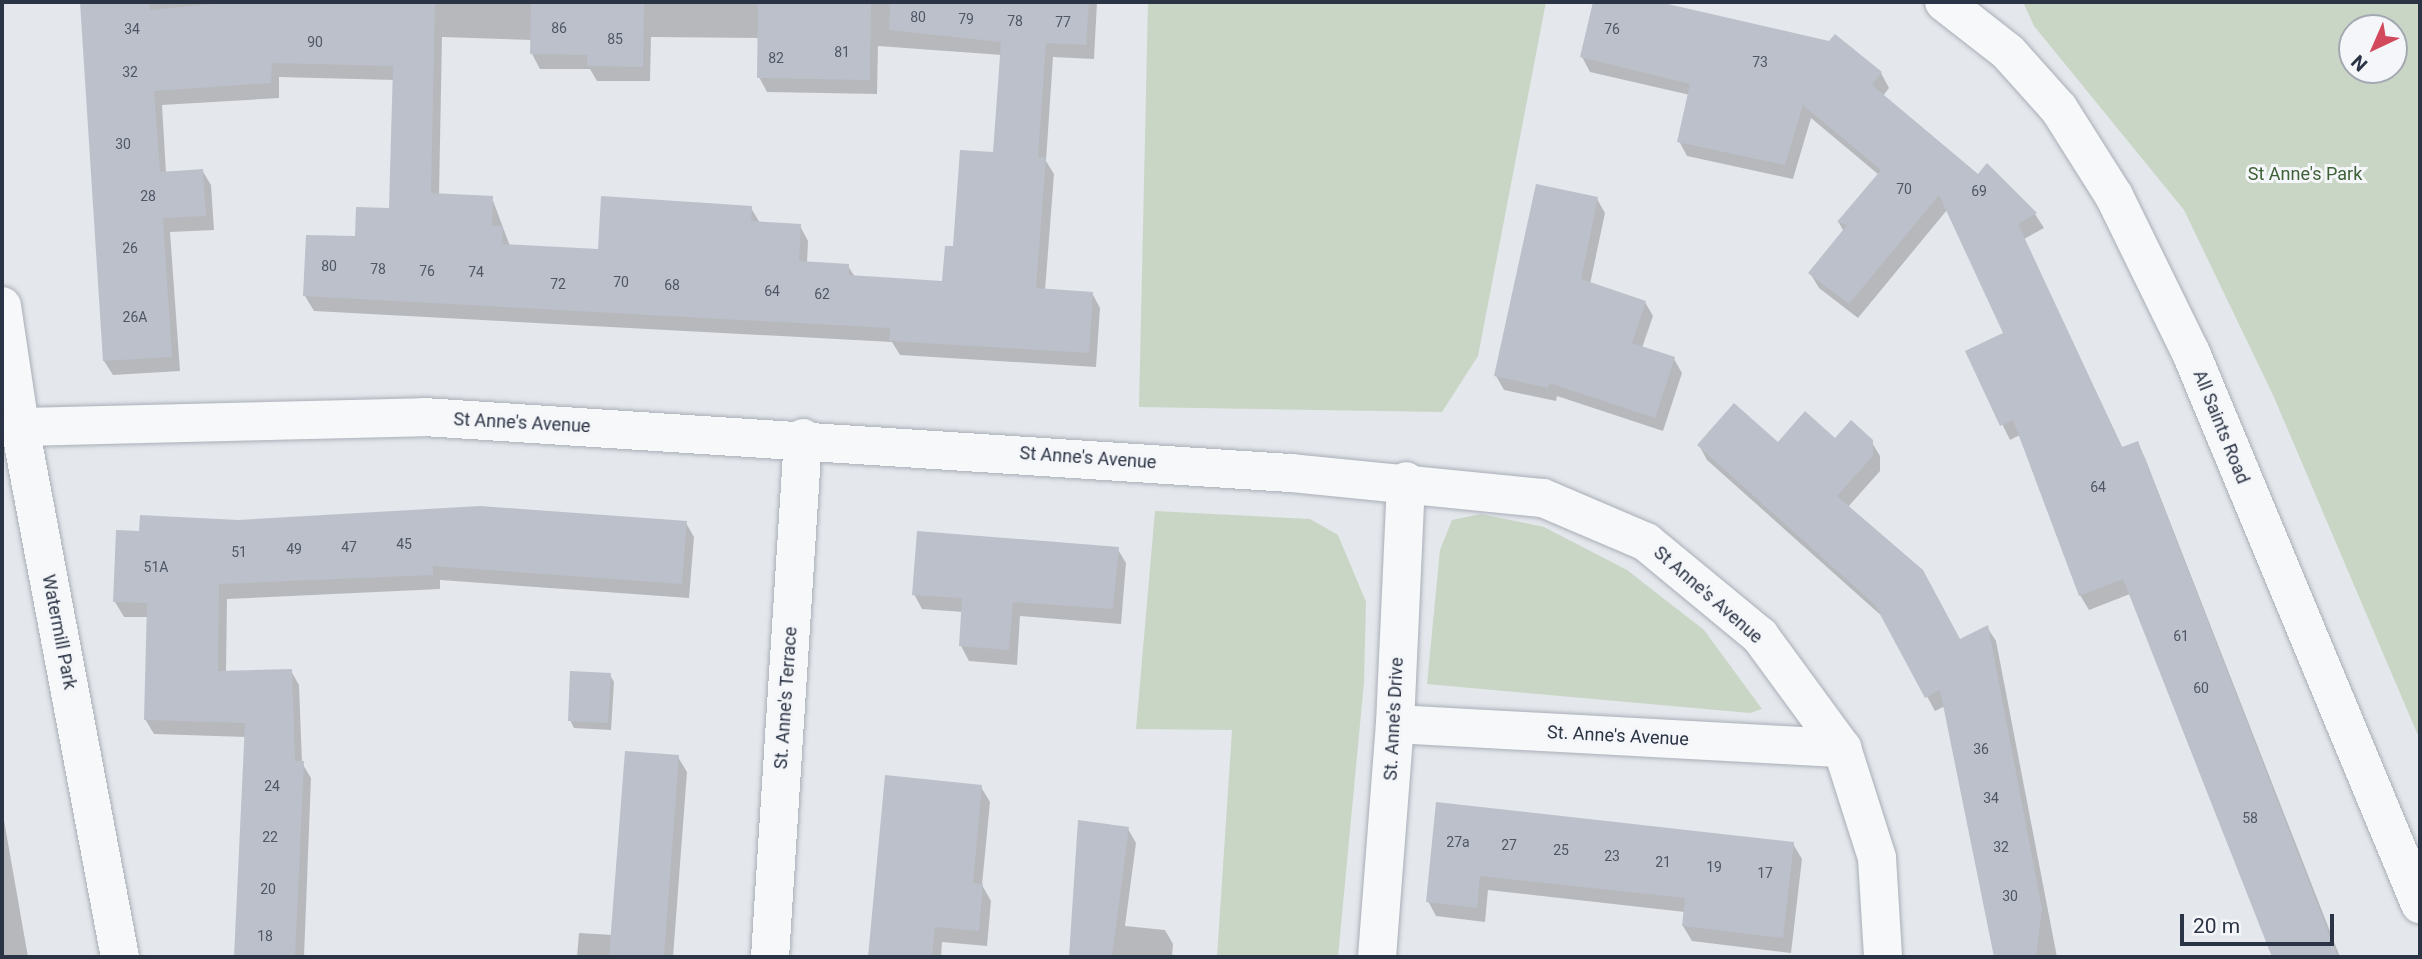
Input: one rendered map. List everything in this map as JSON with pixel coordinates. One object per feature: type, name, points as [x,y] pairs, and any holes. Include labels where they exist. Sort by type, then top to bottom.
[{"type":"street","name":"All Saints Road","points":[[1944,2],[2008,52],[2059,109],[2114,196],[2191,353],[2420,904]]},
{"type":"street","name":"Watermill Park","points":[[2,306],[20,427],[120,957]]},
{"type":"street","name":"St Anne's Avenue","points":[[20,427],[424,417],[803,438],[1406,481],[1543,498],[1646,542],[1759,636],[1842,748],[1877,858],[1883,957]]},
{"type":"street","name":"St. Anne's Terrace","points":[[770,957],[803,438]]},
{"type":"street","name":"St. Anne's Drive","points":[[1377,957],[1395,724],[1406,481]]},
{"type":"street","name":"St. Anne's Avenue","points":[[1395,724],[1842,748]]},
{"type":"green space","points":[[1148,2],[1546,2],[1478,356],[1442,412],[1139,407]]},
{"type":"green space","name":"St Anne's Park","points":[[2023,2],[2420,2],[2420,740],[2273,395],[2184,210],[2034,26]]},
{"type":"green space","points":[[1155,511],[1310,519],[1338,535],[1366,602],[1364,682],[1338,957],[1217,957],[1232,730],[1136,729]]},
{"type":"green space","points":[[1481,514],[1544,527],[1627,570],[1704,630],[1762,709],[1750,713],[1427,684],[1440,550],[1452,520]]},
{"type":"building","points":[[80,2],[149,2],[150,10],[234,2],[435,2],[431,193],[493,196],[492,226],[503,226],[502,244],[598,249],[601,196],[752,206],[751,221],[801,224],[799,261],[849,264],[849,275],[942,281],[945,246],[953,246],[960,150],[993,152],[1001,42],[889,30],[890,2],[1089,2],[1086,45],[1046,43],[1038,157],[1046,158],[1036,288],[1093,292],[1089,353],[889,341],[890,328],[303,296],[306,235],[355,236],[356,207],[389,208],[393,66],[272,63],[271,83],[154,91],[160,172],[203,169],[206,216],[163,218],[172,357],[103,361]]},
{"type":"building","points":[[531,2],[644,2],[643,67],[587,66],[587,55],[530,54]]},
{"type":"building","points":[[758,2],[871,2],[870,80],[757,78]]},
{"type":"building","points":[[1593,2],[1659,2],[1829,41],[1835,34],[1882,72],[1872,85],[1978,174],[1987,163],[2037,213],[2018,224],[2122,447],[2138,441],[2338,957],[2272,957],[2123,579],[2079,596],[2013,420],[2000,426],[1965,351],[2003,333],[1939,195],[1849,304],[1808,273],[1847,225],[1837,222],[1881,170],[1803,105],[1785,165],[1677,142],[1690,84],[1580,57]]},
{"type":"building","points":[[1536,184],[1598,197],[1581,279],[1646,301],[1632,343],[1675,357],[1655,418],[1549,383],[1548,388],[1494,376]]},
{"type":"building","points":[[1734,403],[1778,442],[1805,411],[1835,438],[1851,420],[1873,440],[1873,456],[1837,496],[1923,570],[1960,639],[1988,625],[2042,909],[2036,957],[1994,957],[1940,690],[1925,698],[1875,605],[1697,445]]},
{"type":"building","points":[[480,506],[687,521],[682,584],[433,566],[433,575],[219,584],[218,671],[292,669],[295,761],[304,761],[295,957],[234,957],[245,723],[144,720],[147,603],[113,602],[116,530],[139,531],[140,515],[238,520]]},
{"type":"building","points":[[917,531],[1119,547],[1113,609],[1013,602],[1009,650],[959,646],[962,598],[912,595]]},
{"type":"building","points":[[570,671],[611,673],[608,723],[568,721]]},
{"type":"building","points":[[625,751],[679,755],[664,957],[609,957]]},
{"type":"building","points":[[885,775],[982,785],[973,883],[983,884],[979,931],[935,927],[932,957],[868,957]]},
{"type":"building","points":[[1436,802],[1794,842],[1783,938],[1682,926],[1685,898],[1480,876],[1477,908],[1426,902]]},
{"type":"building","points":[[1078,820],[1129,827],[1112,957],[1069,957]]}]
